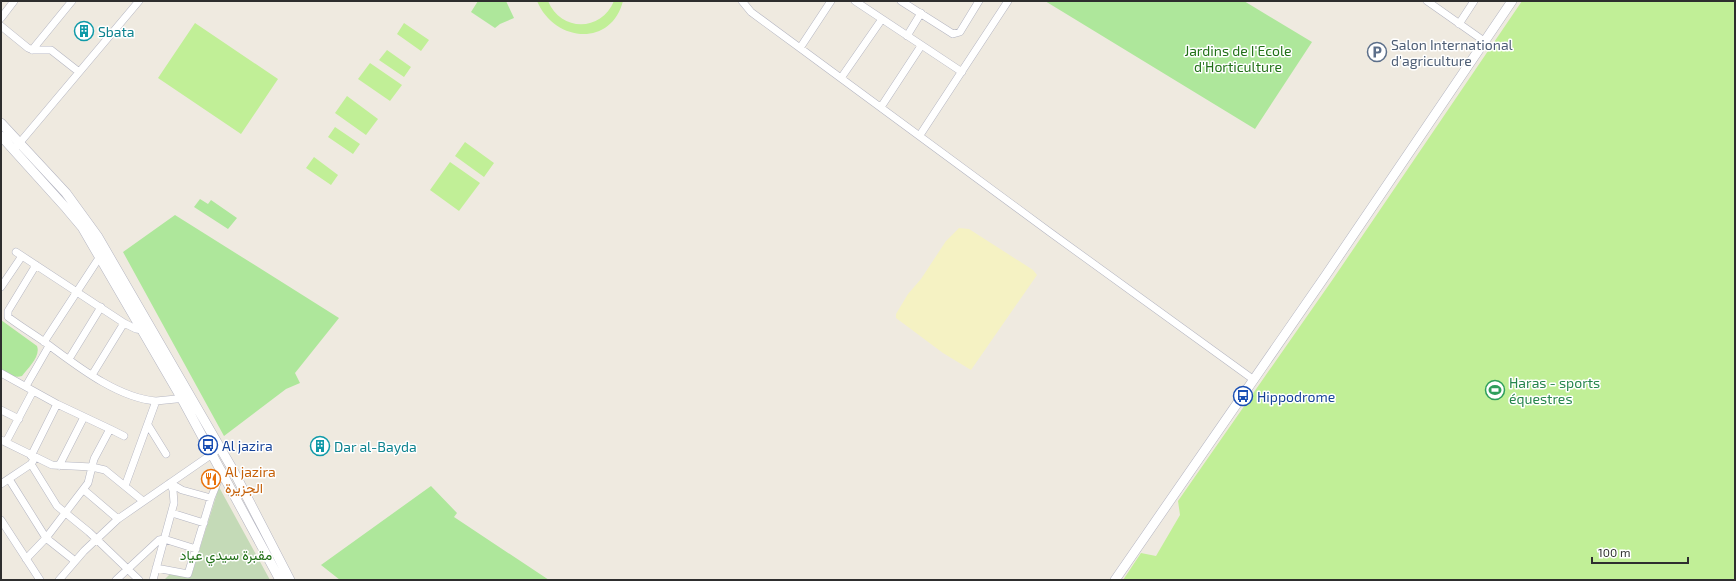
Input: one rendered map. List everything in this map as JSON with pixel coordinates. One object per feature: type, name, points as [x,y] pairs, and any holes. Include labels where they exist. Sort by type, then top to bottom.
[{"type":"main road","points":[[1115,580],[1436,115],[1512,1]]},
{"type":"main road","points":[[1,122],[17,146],[82,227],[143,330],[187,398]]},
{"type":"main road","points":[[1,136],[17,146],[66,193],[89,223],[115,264],[187,398],[290,580]]},
{"type":"main road","points":[[217,451],[222,471],[280,580]]},
{"type":"street","points":[[2,17],[14,1]]},
{"type":"street","points":[[32,50],[72,1]]},
{"type":"street","points":[[17,146],[138,1]]},
{"type":"street","points":[[742,1],[751,12],[920,135],[1045,229],[1254,380]]},
{"type":"street","points":[[800,48],[831,1]]},
{"type":"street","points":[[855,1],[962,72]]},
{"type":"street","points":[[901,1],[953,34],[960,32],[979,1]]},
{"type":"street","points":[[920,135],[1008,1]]},
{"type":"street","points":[[1427,1],[1484,41]]},
{"type":"street","points":[[1459,24],[1474,1]]},
{"type":"street","points":[[907,36],[921,14]]},
{"type":"street","points":[[841,78],[882,19]]},
{"type":"street","points":[[1,26],[32,50],[50,50],[79,72]]},
{"type":"street","points":[[881,107],[922,46]]},
{"type":"street","points":[[1,288],[19,254],[124,323],[136,329],[143,330]]},
{"type":"street","points":[[26,386],[47,344],[77,292],[97,261],[101,259]]},
{"type":"street","points":[[36,265],[7,314],[9,318],[92,375],[122,392],[138,398],[156,401],[187,398]]},
{"type":"street","points":[[68,359],[100,307]]},
{"type":"street","points":[[92,375],[124,323]]},
{"type":"street","points":[[1,373],[57,404],[124,436]]},
{"type":"street","points":[[33,390],[19,419],[3,441],[32,459],[45,463],[59,466],[92,467],[105,470],[143,501]]},
{"type":"street","points":[[125,486],[156,401]]},
{"type":"street","points":[[1,484],[32,459],[57,404]]},
{"type":"street","points":[[1,410],[19,419]]},
{"type":"street","points":[[59,466],[84,417]]},
{"type":"street","points":[[148,425],[166,454]]},
{"type":"street","points":[[26,558],[46,538],[65,512],[84,490],[88,483],[94,459],[110,429]]},
{"type":"street","points":[[59,580],[75,561],[118,519],[217,451]]},
{"type":"street","points":[[32,459],[57,506],[139,580]]},
{"type":"street","points":[[156,568],[188,574],[211,498],[222,471]]},
{"type":"street","points":[[9,479],[46,538],[75,561]]},
{"type":"street","points":[[170,483],[182,490],[211,498]]},
{"type":"street","points":[[152,580],[172,513],[174,497],[170,483]]},
{"type":"street","points":[[84,490],[118,519]]},
{"type":"street","points":[[172,513],[204,523]]},
{"type":"street","points":[[1,520],[40,580]]},
{"type":"street","points":[[116,580],[156,542],[164,539],[196,549]]},
{"type":"street","points":[[149,549],[159,555]]},
{"type":"green space","points":[[478,1],[506,1],[514,18],[500,24],[495,28],[471,12]]},
{"type":"green space","points":[[537,1],[548,1],[554,11],[562,18],[571,23],[581,24],[591,23],[600,18],[608,11],[614,1],[623,1],[617,16],[607,27],[595,32],[582,34],[569,31],[556,25],[545,15]]},
{"type":"green space","name":"Jardins de I'Ecole d'Horticulture","points":[[1045,1],[1244,1],[1312,42],[1255,129]]},
{"type":"green space","name":"Haras - sports équestres","points":[[1522,1],[1735,1],[1735,580],[1123,580],[1141,553],[1156,556],[1180,515],[1178,501],[1333,279]]},
{"type":"green space","points":[[195,23],[278,79],[241,134],[158,78]]},
{"type":"green space","points":[[404,23],[429,40],[421,51],[397,34]]},
{"type":"green space","points":[[387,50],[411,67],[404,77],[379,60]]},
{"type":"green space","points":[[370,63],[402,85],[390,101],[358,79]]},
{"type":"green space","points":[[347,96],[378,119],[366,135],[335,113]]},
{"type":"green space","points":[[335,127],[360,144],[353,154],[328,137]]},
{"type":"green space","points":[[465,142],[494,163],[484,177],[455,156]]},
{"type":"green space","points":[[314,157],[338,175],[331,185],[306,168]]},
{"type":"green space","points":[[450,162],[480,183],[459,211],[430,190]]},
{"type":"green space","points":[[200,199],[208,204],[211,200],[237,218],[228,229],[194,207]]},
{"type":"green space","points":[[175,215],[339,318],[295,373],[300,383],[286,389],[224,436],[123,252]]},
{"type":"green space","points":[[1,320],[37,346],[38,350],[36,358],[22,376],[14,376],[1,369]]},
{"type":"green space","points":[[431,486],[457,513],[454,517],[549,580],[340,580],[321,565]]},
{"type":"green space","name":"مقبرة سيدي عياد","points":[[219,487],[270,580],[164,580],[171,573],[191,577]]},
{"type":"sand","points":[[959,228],[969,229],[1033,270],[1037,275],[971,370],[943,353],[896,318],[896,314],[908,294],[921,279],[946,241]]},
{"type":"place","name":"Sbata","points":[[84,31]]},
{"type":"place","name":"Salon International d'agriculture","points":[[1377,52]]},
{"type":"place","name":"Haras - sports équestres","points":[[1495,390]]},
{"type":"place","name":"Hippodrome","points":[[1243,396]]},
{"type":"place","name":"Al jazira","points":[[208,445]]},
{"type":"place","name":"Dar al-Bayda","points":[[320,446]]},
{"type":"place","name":"Al jazira الجزيرة","points":[[211,479]]}]
